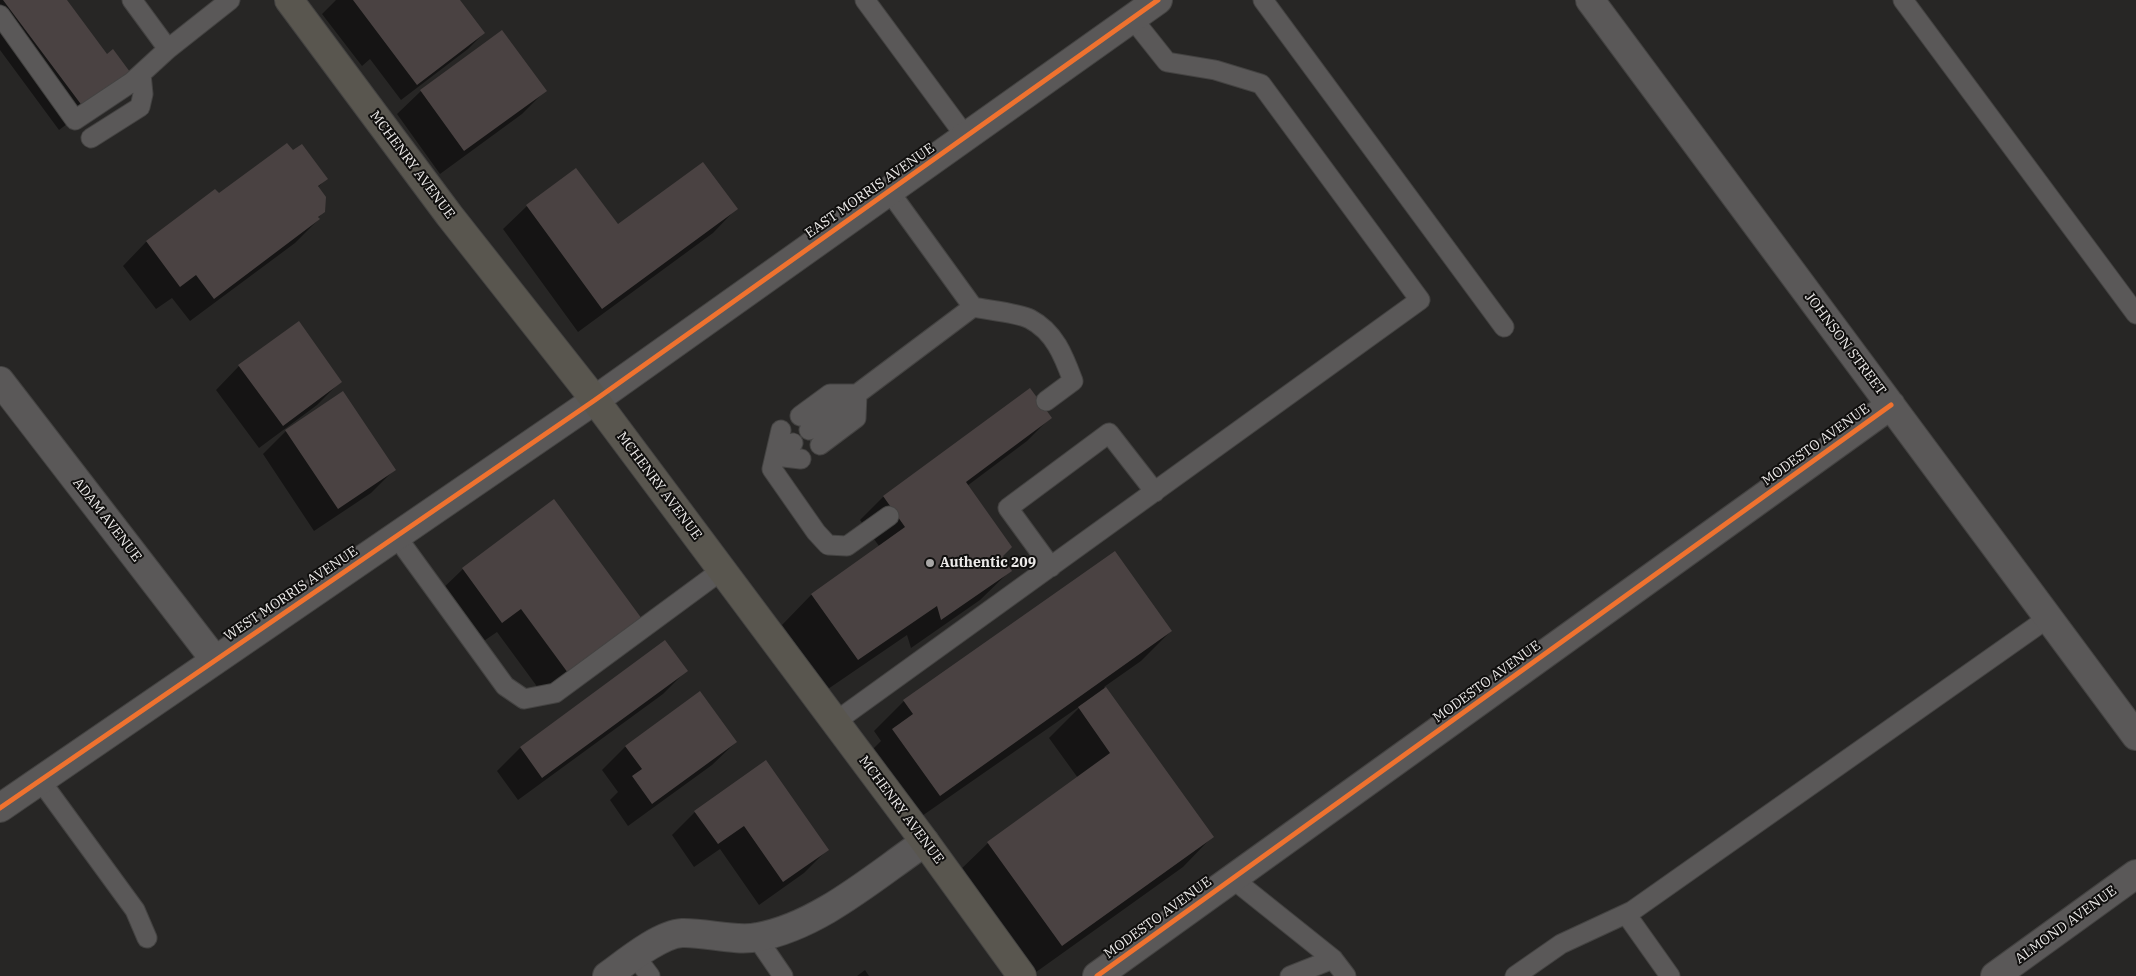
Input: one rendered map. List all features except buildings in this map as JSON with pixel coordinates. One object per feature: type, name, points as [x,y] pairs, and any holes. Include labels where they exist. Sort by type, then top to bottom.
[{"type":"main road","name":"MCHENRY AVENUE","points":[[289,0],[449,215],[595,400],[925,842],[1022,976]]},
{"type":"street","name":"EAST MORRIS AVENUE","points":[[595,400],[1158,0]]},
{"type":"street","name":"JOHNSON STREET","points":[[1590,0],[2136,736]]},
{"type":"street","name":"ADAM AVENUE","points":[[0,381],[215,660]]},
{"type":"street","name":"WEST MORRIS AVENUE","points":[[0,808],[595,400]]},
{"type":"street","name":"MODESTO AVENUE","points":[[1097,976],[1891,405]]},
{"type":"street","points":[[607,976],[643,966],[651,945],[681,933],[756,938],[791,927],[823,912],[925,842]]},
{"type":"street","name":"ALMOND AVENUE","points":[[1995,976],[2136,874]]},
{"type":"lane","points":[[132,0],[168,49]]},
{"type":"lane","points":[[0,15],[75,120],[141,74],[168,49],[230,0]]},
{"type":"lane","points":[[865,0],[966,137]]},
{"type":"lane","points":[[1263,0],[1504,327]]},
{"type":"lane","points":[[1903,0],[2136,314]]},
{"type":"lane","points":[[835,722],[1420,300],[1261,84],[1215,70],[1166,62],[1132,18]]},
{"type":"lane","points":[[91,138],[140,107],[143,94],[141,74]]},
{"type":"lane","points":[[889,192],[973,307],[1029,318],[1049,332],[1062,353],[1073,382],[1046,401]]},
{"type":"lane","points":[[857,394],[856,418],[810,430],[830,394],[857,394],[973,307]]},
{"type":"lane","points":[[1051,567],[1008,508],[1109,433],[1155,492]]},
{"type":"lane","points":[[792,444],[775,456],[772,469],[816,532],[828,544],[846,546],[889,516]]},
{"type":"lane","points":[[396,536],[504,686],[524,699],[555,694],[722,570]]},
{"type":"lane","points":[[1516,976],[1561,944],[1626,914],[2048,618]]},
{"type":"lane","points":[[40,780],[135,910],[147,938]]},
{"type":"lane","points":[[1233,878],[1333,959],[1346,976]]},
{"type":"lane","points":[[1626,914],[1670,976]]},
{"type":"lane","points":[[756,938],[783,976]]},
{"type":"lane","points":[[1290,976],[1333,959]]},
{"type":"cycle path","points":[[0,808],[595,400],[1158,0]]},
{"type":"cycle path","points":[[1097,976],[1891,405]]},
{"type":"place","name":"Authentic 209","points":[[930,563]]}]
